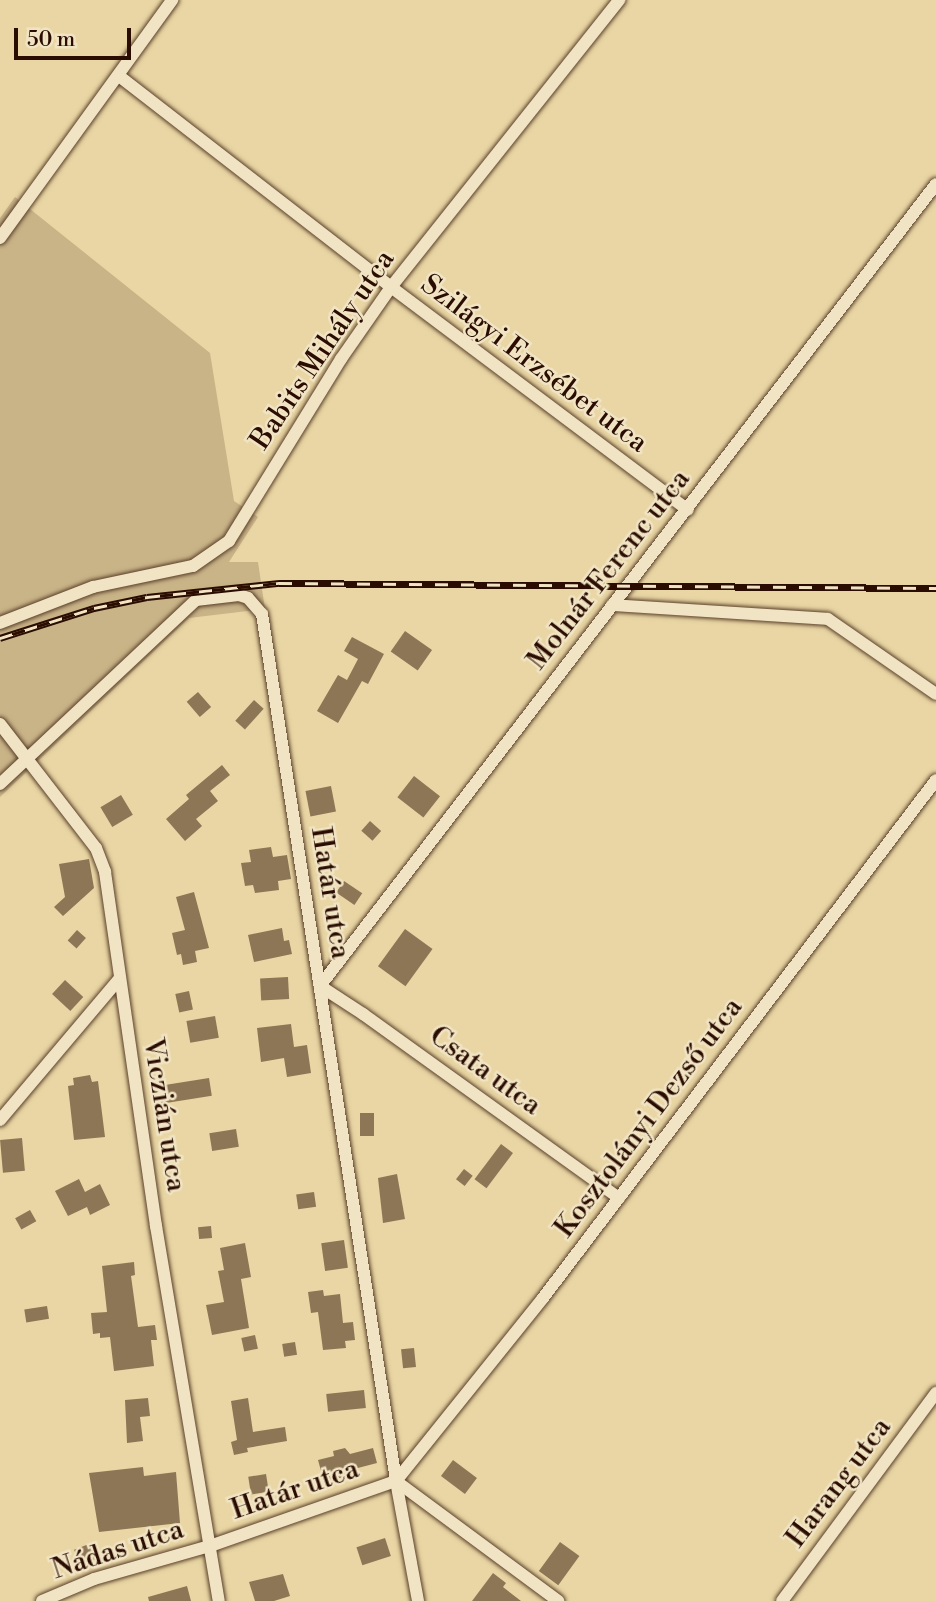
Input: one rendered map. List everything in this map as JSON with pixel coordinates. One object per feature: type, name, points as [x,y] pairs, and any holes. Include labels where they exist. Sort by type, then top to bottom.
[{"type":"street","points":[[0,238],[172,0]]},
{"type":"street","name":"Babits Mihály utca","points":[[0,623],[93,587],[193,566],[229,541],[341,359],[391,287],[619,0]]},
{"type":"street","name":"Szilágyi Erzsébet utca","points":[[119,76],[391,287],[688,510]]},
{"type":"street","name":"Molnár Ferenc utca","points":[[320,986],[936,184]]},
{"type":"street","name":"Határ utca","points":[[28,757],[196,600],[239,595],[248,598],[262,614],[396,1481],[418,1601]]},
{"type":"street","points":[[612,605],[828,619],[936,694]]},
{"type":"street","name":"Viczián utca","points":[[0,724],[28,757],[101,857],[219,1601]]},
{"type":"street","points":[[0,784],[28,757]]},
{"type":"street","name":"Kosztolányi Dezső utca","points":[[396,1481],[619,1198],[936,780]]},
{"type":"street","points":[[0,1120],[119,979]]},
{"type":"street","name":"Csata utca","points":[[320,986],[619,1198]]},
{"type":"street","name":"Harang utca","points":[[782,1601],[936,1393]]},
{"type":"street","points":[[396,1481],[558,1601]]},
{"type":"street","name":"Határ utca","points":[[210,1546],[396,1481]]},
{"type":"street","name":"Nádas utca","points":[[43,1601],[94,1579],[210,1546]]},
{"type":"shaded area","points":[[15,197],[210,353],[234,501],[258,517],[229,562],[258,562],[265,609],[189,618],[0,797],[0,218]]},
{"type":"building","points":[[405,631],[432,650],[418,670],[391,651]]},
{"type":"building","points":[[352,637],[384,654],[368,684],[362,681],[338,723],[317,711],[338,675],[347,680],[358,659],[344,651]]},
{"type":"building","points":[[198,692],[211,707],[200,717],[187,702]]},
{"type":"building","points":[[254,700],[264,709],[245,730],[235,721]]},
{"type":"building","points":[[222,765],[230,775],[210,791],[218,801],[196,819],[202,826],[185,841],[166,819],[189,799],[186,795]]},
{"type":"building","points":[[414,776],[440,796],[423,818],[397,797]]},
{"type":"building","points":[[331,786],[336,812],[310,816],[305,791]]},
{"type":"building","points":[[121,795],[133,815],[112,827],[100,807]]},
{"type":"building","points":[[370,821],[381,831],[372,841],[361,831]]},
{"type":"building","points":[[271,847],[273,857],[287,855],[291,879],[278,881],[279,890],[255,893],[253,885],[245,886],[241,863],[251,862],[249,850]]},
{"type":"building","points":[[89,859],[94,888],[63,916],[54,907],[65,897],[59,864]]},
{"type":"building","points":[[344,881],[362,893],[354,905],[336,893]]},
{"type":"building","points":[[194,892],[209,948],[195,951],[197,962],[183,965],[181,954],[177,955],[172,933],[185,930],[176,897]]},
{"type":"building","points":[[282,928],[284,941],[289,940],[292,954],[254,962],[248,935]]},
{"type":"building","points":[[405,929],[433,949],[405,986],[378,966]]},
{"type":"building","points":[[77,930],[86,938],[77,948],[68,940]]},
{"type":"building","points":[[288,977],[289,999],[261,1000],[260,978]]},
{"type":"building","points":[[65,980],[83,997],[70,1011],[52,994]]},
{"type":"building","points":[[189,991],[193,1010],[179,1012],[175,994]]},
{"type":"building","points":[[215,1016],[219,1038],[190,1043],[186,1021]]},
{"type":"building","points":[[291,1024],[294,1047],[307,1045],[311,1073],[287,1077],[284,1058],[261,1062],[257,1028]]},
{"type":"building","points":[[90,1075],[92,1082],[98,1081],[105,1137],[74,1140],[68,1086],[74,1085],[73,1078]]},
{"type":"building","points":[[209,1078],[212,1096],[161,1104],[159,1086]]},
{"type":"building","points":[[360,1113],[374,1113],[374,1136],[360,1136]]},
{"type":"building","points":[[236,1129],[239,1147],[212,1151],[209,1133]]},
{"type":"building","points":[[22,1138],[25,1171],[3,1173],[0,1140]]},
{"type":"building","points":[[501,1144],[513,1153],[486,1188],[475,1179]]},
{"type":"building","points":[[464,1169],[473,1176],[465,1186],[456,1179]]},
{"type":"building","points":[[397,1174],[405,1219],[383,1223],[378,1178]]},
{"type":"building","points":[[79,1179],[85,1192],[100,1184],[110,1205],[90,1215],[87,1207],[68,1216],[55,1191]]},
{"type":"building","points":[[314,1192],[316,1207],[298,1209],[296,1195]]},
{"type":"building","points":[[30,1210],[36,1221],[21,1230],[15,1218]]},
{"type":"building","points":[[211,1226],[212,1238],[199,1239],[198,1227]]},
{"type":"building","points":[[344,1240],[348,1268],[325,1271],[321,1243]]},
{"type":"building","points":[[245,1243],[251,1277],[241,1279],[249,1328],[212,1335],[206,1305],[224,1302],[218,1271],[224,1270],[220,1248]]},
{"type":"building","points":[[134,1262],[135,1275],[131,1276],[138,1327],[155,1325],[157,1340],[151,1340],[154,1366],[114,1371],[110,1337],[100,1338],[100,1333],[93,1334],[91,1313],[107,1312],[102,1266]]},
{"type":"building","points":[[323,1290],[324,1296],[340,1294],[343,1323],[353,1322],[355,1340],[345,1341],[346,1348],[323,1350],[318,1312],[311,1313],[308,1292]]},
{"type":"building","points":[[47,1306],[49,1319],[26,1322],[24,1310]]},
{"type":"building","points":[[255,1335],[258,1349],[244,1352],[241,1338]]},
{"type":"building","points":[[295,1342],[297,1355],[284,1357],[282,1344]]},
{"type":"building","points":[[414,1348],[416,1367],[403,1368],[401,1349]]},
{"type":"building","points":[[364,1390],[366,1408],[328,1412],[326,1394]]},
{"type":"building","points":[[148,1398],[150,1416],[140,1417],[143,1441],[127,1443],[125,1400]]},
{"type":"building","points":[[248,1398],[253,1432],[285,1427],[287,1441],[247,1448],[248,1452],[234,1455],[231,1442],[237,1440],[231,1401]]},
{"type":"building","points":[[345,1448],[350,1454],[373,1448],[377,1463],[354,1469],[355,1474],[324,1482],[318,1460],[334,1456],[333,1451]]},
{"type":"building","points":[[453,1460],[477,1478],[465,1494],[441,1476]]},
{"type":"building","points":[[143,1467],[144,1476],[176,1472],[180,1523],[99,1532],[89,1473]]},
{"type":"building","points":[[266,1474],[269,1492],[251,1495],[248,1477]]},
{"type":"building","points":[[385,1538],[391,1556],[362,1565],[356,1547]]},
{"type":"building","points":[[560,1542],[579,1556],[558,1585],[539,1571]]},
{"type":"building","points":[[89,1544],[95,1560],[80,1566],[74,1550]]},
{"type":"building","points":[[493,1573],[506,1583],[503,1587],[521,1601],[472,1601]]},
{"type":"building","points":[[283,1574],[290,1596],[274,1601],[255,1601],[249,1582]]},
{"type":"building","points":[[187,1586],[191,1601],[149,1601],[148,1597]]},
{"type":"railway","points":[[0,638],[94,608],[147,597],[279,583],[936,588]]}]
